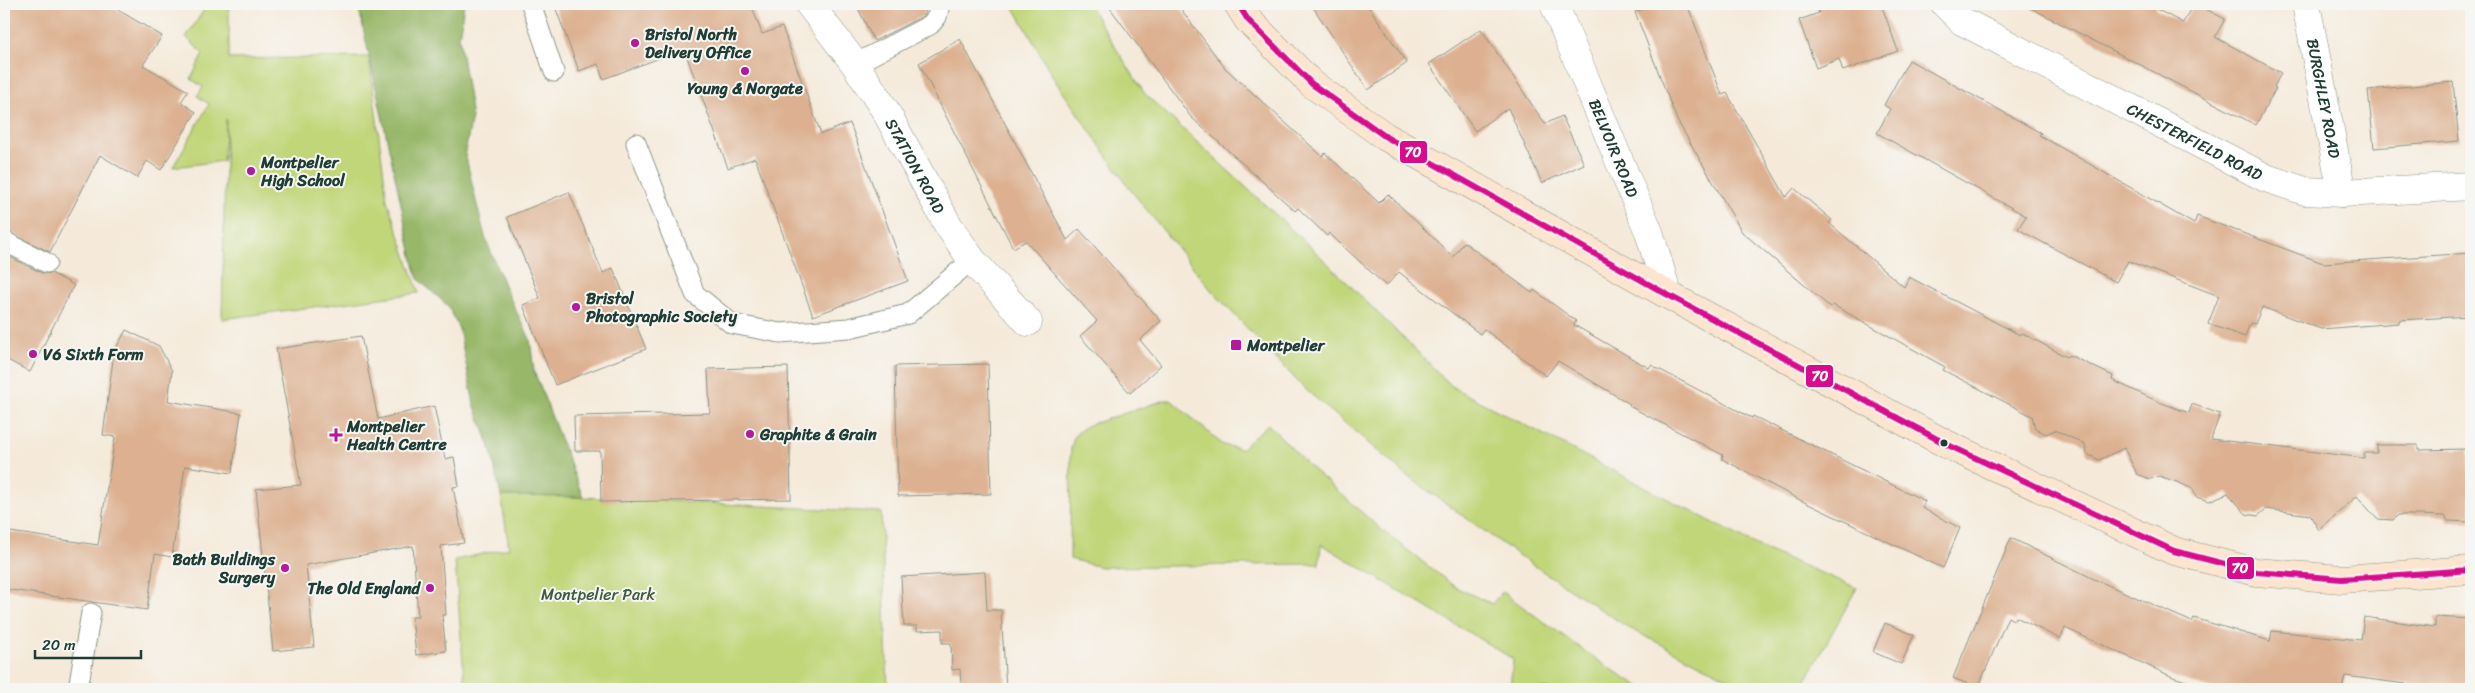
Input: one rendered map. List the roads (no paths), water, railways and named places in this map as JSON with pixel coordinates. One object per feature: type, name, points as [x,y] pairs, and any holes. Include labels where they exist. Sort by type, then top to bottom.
[{"type":"street","name":"STATION ROAD","points":[[809,4],[855,64],[885,110],[948,225],[972,260],[1028,322]]},
{"type":"street","points":[[1238,4],[1248,20],[1312,84],[1386,137],[1668,295],[1948,445],[2174,551],[2256,572],[2342,578],[2471,570]]},
{"type":"street","name":"BELVOIR ROAD","points":[[1554,4],[1649,232],[1668,295]]},
{"type":"street","name":"CHESTERFIELD ROAD","points":[[1945,4],[1962,21],[2266,178],[2305,191],[2342,194],[2471,186]]},
{"type":"street","name":"BURGHLEY ROAD","points":[[2306,4],[2342,194]]},
{"type":"lane","points":[[531,4],[554,72]]},
{"type":"lane","points":[[855,64],[930,25],[937,17],[940,4]]},
{"type":"lane","points":[[636,143],[695,294],[732,324],[780,334],[849,328],[908,314],[972,260]]},
{"type":"lane","points":[[4,241],[48,263]]},
{"type":"lane","points":[[78,689],[91,613]]},
{"type":"place","name":"Bristol North Delivery Office","points":[[635,43]]},
{"type":"place","name":"Young & Norgate","points":[[745,71]]},
{"type":"place","name":"Montpelier High School","points":[[251,171]]},
{"type":"place","name":"Bristol Photographic Society","points":[[576,307]]},
{"type":"place","name":"Montpelier","points":[[1236,345]]},
{"type":"place","name":"V6 Sixth Form","points":[[33,354]]},
{"type":"place","name":"Graphite & Grain","points":[[750,434]]},
{"type":"place","name":"Montpelier Health Centre","points":[[336,435]]},
{"type":"place","name":"Bath Buildings Surgery","points":[[285,568]]},
{"type":"place","name":"The Old England","points":[[430,588]]},
{"type":"park label","name":"Montpelier Park","points":[[598,594]]}]
